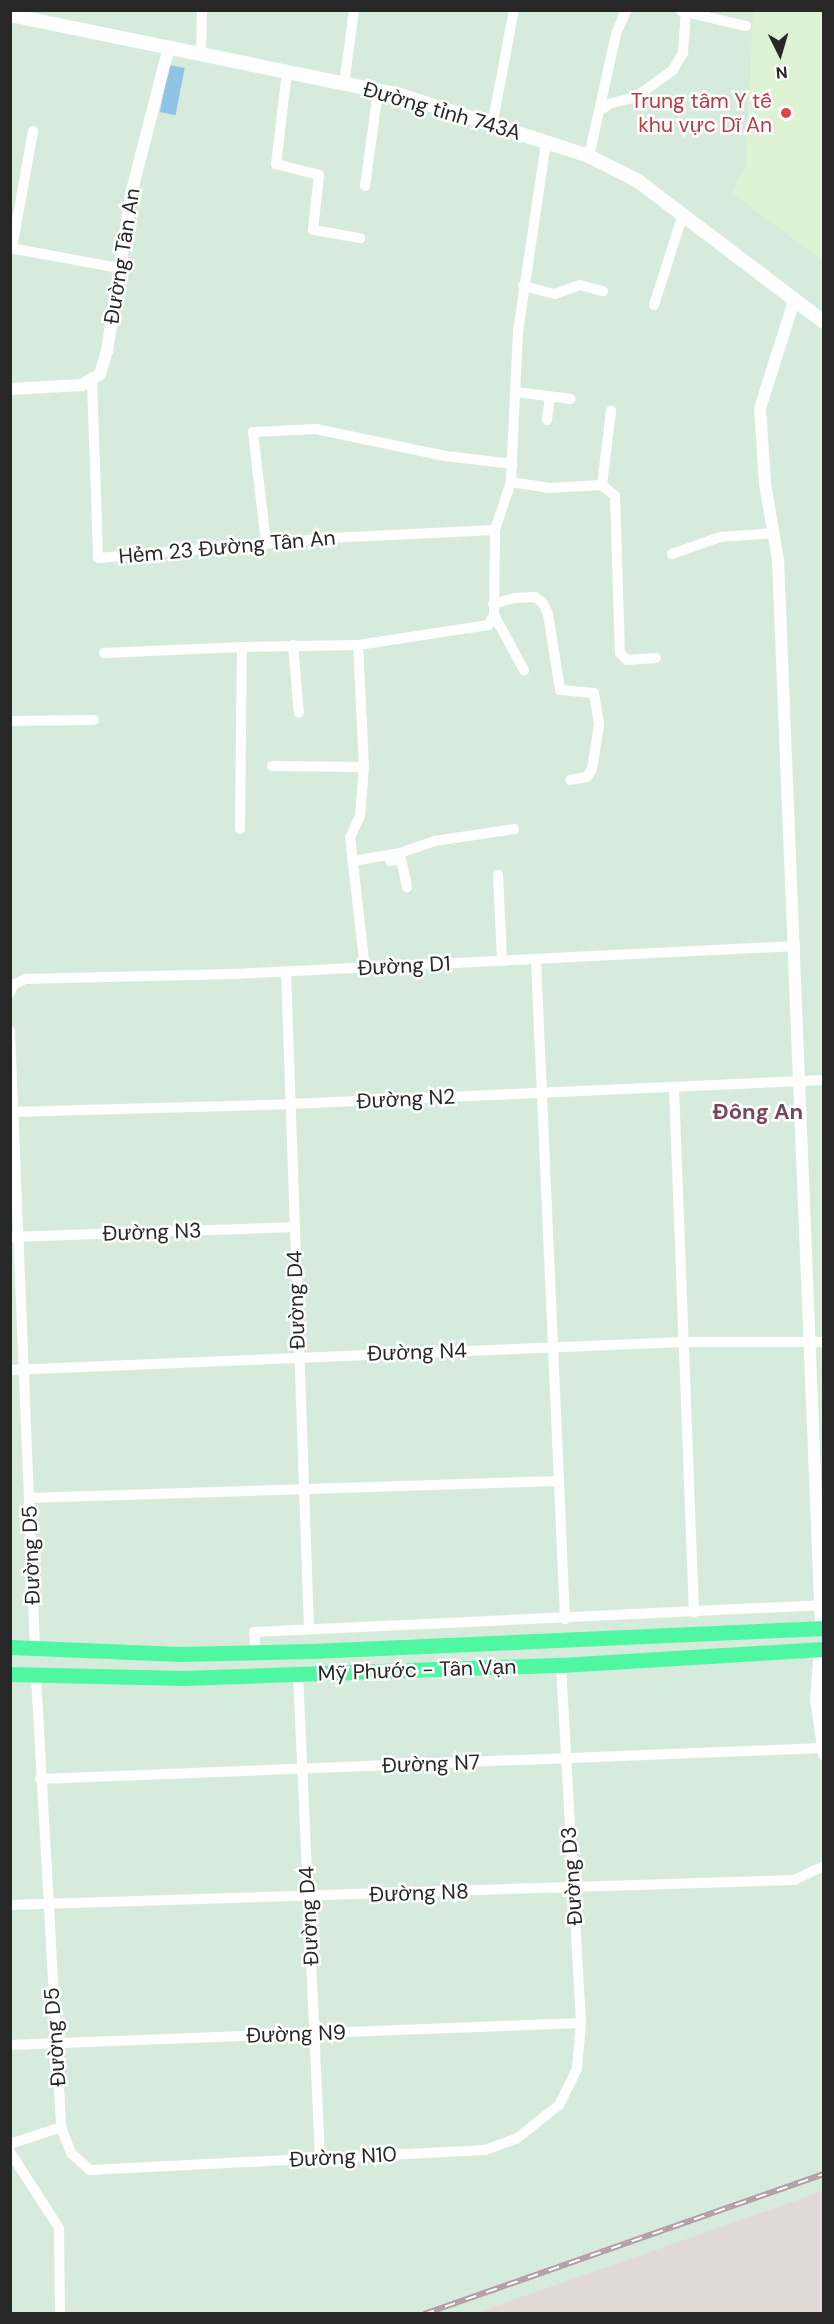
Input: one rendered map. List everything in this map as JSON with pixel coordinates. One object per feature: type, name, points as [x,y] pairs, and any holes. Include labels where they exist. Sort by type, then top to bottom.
[{"type":"main road","name":"Đường tỉnh 743A","points":[[10,15],[378,91],[589,156],[638,181],[824,322]]},
{"type":"main road","name":"Mỹ Phước - Tân Vạn","points":[[10,1647],[179,1654],[256,1653],[822,1628]]},
{"type":"main road","points":[[822,1628],[822,1649]]},
{"type":"main road","name":"Mỹ Phước - Tân Vạn","points":[[10,1674],[183,1678],[561,1665],[822,1649]]},
{"type":"street","points":[[201,54],[202,10]]},
{"type":"street","points":[[344,84],[354,10]]},
{"type":"street","points":[[492,126],[514,10]]},
{"type":"street","points":[[589,156],[626,10]]},
{"type":"street","points":[[599,111],[611,103],[636,97],[673,70],[683,52],[684,11],[746,26]]},
{"type":"street","name":"Đường Tân An","points":[[92,382],[105,363],[135,178],[169,47]]},
{"type":"street","points":[[287,72],[276,164],[319,175],[314,230],[360,238]]},
{"type":"street","points":[[365,186],[378,91]]},
{"type":"street","points":[[33,131],[11,248],[119,268]]},
{"type":"street","points":[[104,654],[293,645],[358,645],[470,631],[488,625],[493,609],[495,530],[512,482],[523,286],[546,142]]},
{"type":"street","points":[[654,305],[683,214]]},
{"type":"street","points":[[523,286],[555,294],[580,285],[603,291]]},
{"type":"street","points":[[794,301],[760,408],[765,484],[774,533],[801,1081],[818,1342],[822,1628]]},
{"type":"street","points":[[10,389],[92,382]]},
{"type":"street","name":"Hẻm 23 Đường Tân An","points":[[92,382],[98,558],[266,543],[495,530]]},
{"type":"street","points":[[516,392],[571,399]]},
{"type":"street","points":[[547,420],[550,396]]},
{"type":"street","points":[[602,485],[611,411]]},
{"type":"street","points":[[266,543],[252,432],[316,429],[445,456],[513,464]]},
{"type":"street","points":[[512,482],[548,488],[602,485],[615,496],[618,506],[620,653],[627,660],[656,658]]},
{"type":"street","points":[[672,554],[720,537],[774,533]]},
{"type":"street","points":[[493,609],[514,598],[535,597],[542,602],[548,614],[560,690],[594,693],[599,725],[592,769],[587,777],[570,780]]},
{"type":"street","points":[[493,609],[524,670]]},
{"type":"street","points":[[293,645],[299,713]]},
{"type":"street","points":[[358,645],[364,767],[363,797],[350,837],[365,968]]},
{"type":"street","points":[[240,829],[242,647]]},
{"type":"street","points":[[10,722],[94,720]]},
{"type":"street","points":[[272,766],[364,767]]},
{"type":"street","points":[[354,864],[435,841],[514,829]]},
{"type":"street","points":[[354,864],[401,859],[407,887]]},
{"type":"street","points":[[498,875],[502,961]]},
{"type":"street","name":"Đường D1","points":[[12,989],[25,979],[365,968],[795,946]]},
{"type":"street","points":[[536,960],[565,1619]]},
{"type":"street","name":"Đường D4","points":[[286,971],[297,1357],[309,1628]]},
{"type":"street","name":"Đường D5","points":[[10,1031],[14,1237],[23,1369],[35,1648]]},
{"type":"street","name":"Đường N2","points":[[12,1112],[290,1104],[824,1080]]},
{"type":"street","points":[[674,1088],[694,1613]]},
{"type":"street","name":"Đường N3","points":[[14,1237],[293,1227]]},
{"type":"street","name":"Đường N4","points":[[10,1370],[682,1342],[818,1342]]},
{"type":"street","points":[[29,1498],[560,1481]]},
{"type":"street","points":[[256,1653],[254,1632],[694,1613],[822,1605]]},
{"type":"street","points":[[822,1649],[816,1699],[823,1751]]},
{"type":"street","name":"Đường D3","points":[[561,1665],[581,2024],[571,2086]]},
{"type":"street","name":"Đường D4","points":[[298,1674],[320,2158]]},
{"type":"street","name":"Đường D5","points":[[36,1676],[61,2127],[70,2153],[90,2170]]},
{"type":"street","name":"Đường N7","points":[[40,1779],[565,1758],[823,1751]]},
{"type":"street","name":"Đường N8","points":[[10,1905],[794,1880],[824,1866]]},
{"type":"street","name":"Đường N9","points":[[10,2045],[581,2024]]},
{"type":"street","name":"Đường N10","points":[[90,2170],[485,2150],[516,2139],[542,2122],[571,2086]]},
{"type":"street","points":[[10,2144],[61,2127]]},
{"type":"street","points":[[10,2152],[59,2228],[60,2313]]},
{"type":"shaded area","name":"Trung tâm Y tế khu vực Dĩ An","points":[[753,11],[823,11],[823,261],[732,193],[746,165]]},
{"type":"shaded area","points":[[169,65],[185,68],[176,115],[160,112]]},
{"type":"shaded area","points":[[823,2191],[823,2313],[476,2313]]},
{"type":"railway","points":[[424,2314],[824,2174]]},
{"type":"place","name":"Trung tâm Y tế khu vực Dĩ An","points":[[786,113]]},
{"type":"district","name":"Đông An","points":[[758,1112]]}]
